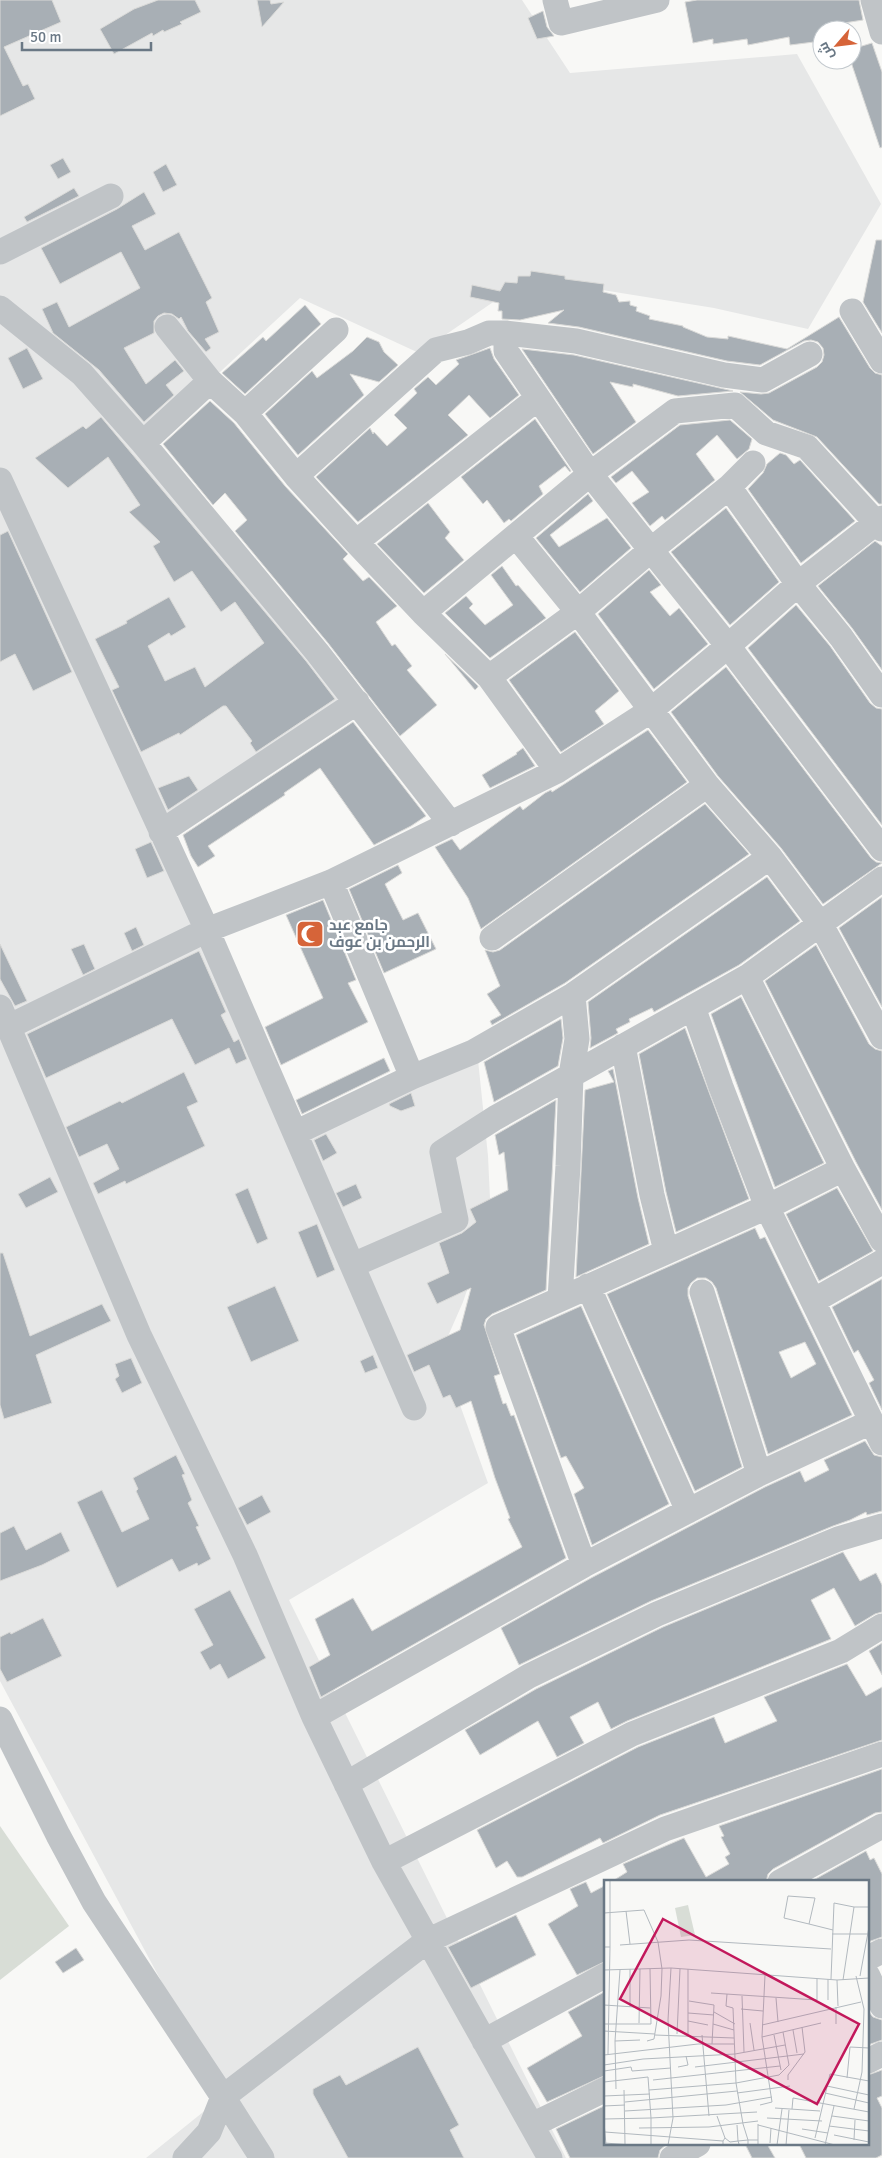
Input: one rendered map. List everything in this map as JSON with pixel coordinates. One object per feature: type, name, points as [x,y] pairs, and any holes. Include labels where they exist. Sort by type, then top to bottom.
[{"type":"street","points":[[555,0],[561,23],[657,0]]},
{"type":"street","points":[[873,0],[882,32]]},
{"type":"street","points":[[0,252],[111,196]]},
{"type":"street","points":[[0,308],[82,374],[142,443],[357,702],[451,824]]},
{"type":"street","points":[[852,311],[882,361]]},
{"type":"street","points":[[167,327],[210,381],[245,413],[296,476],[356,542],[423,613],[489,677],[557,771]]},
{"type":"street","points":[[245,413],[336,330]]},
{"type":"street","points":[[296,476],[436,350],[468,342],[489,333],[506,333],[576,341],[724,375],[763,380],[810,354]]},
{"type":"street","points":[[506,333],[506,351],[590,474],[728,646],[882,849]]},
{"type":"street","points":[[142,443],[210,381]]},
{"type":"street","points":[[356,542],[538,398]]},
{"type":"street","points":[[423,613],[590,474],[675,410],[735,405],[766,433],[808,447],[866,514],[880,523],[798,584],[650,711],[557,771],[331,882],[207,930],[4,1017],[139,1335],[245,1555],[314,1717],[346,1784],[384,1862],[427,1941],[550,2158]]},
{"type":"street","points":[[489,677],[578,612],[729,487],[753,463]]},
{"type":"street","points":[[0,480],[207,930],[414,1408]]},
{"type":"street","points":[[729,487],[798,584],[842,637],[882,694]]},
{"type":"street","points":[[516,536],[578,612],[707,785],[770,857],[821,924],[882,1037]]},
{"type":"street","points":[[161,832],[357,702]]},
{"type":"street","points":[[492,938],[707,785]]},
{"type":"street","points":[[295,1133],[412,1077],[473,1052],[573,994],[770,857]]},
{"type":"street","points":[[353,1265],[456,1220],[442,1152],[494,1118],[747,977],[882,879]]},
{"type":"street","points":[[331,882],[412,1077]]},
{"type":"street","points":[[747,977],[843,1169],[882,1240]]},
{"type":"street","points":[[560,1298],[571,1075],[577,1039],[573,994]]},
{"type":"street","points":[[314,1717],[584,1565],[759,1474],[876,1432],[767,1207],[720,1087],[693,1007]]},
{"type":"street","points":[[623,1046],[652,1195],[666,1251]]},
{"type":"street","points":[[584,1565],[498,1327],[767,1207],[843,1169]]},
{"type":"street","points":[[813,1301],[882,1262]]},
{"type":"street","points":[[588,1286],[688,1511]]},
{"type":"street","points":[[702,1292],[759,1474]]},
{"type":"street","points":[[346,1784],[529,1676],[657,1614],[838,1539],[882,1526]]},
{"type":"street","points":[[384,1862],[632,1734],[841,1651],[882,1626]]},
{"type":"street","points":[[0,1719],[94,1902],[262,2158]]},
{"type":"street","points":[[185,2158],[209,2132],[223,2097],[427,1941],[665,1829],[882,1754]]},
{"type":"street","points":[[788,1880],[822,1872],[882,1826]]},
{"type":"street","points":[[870,1957],[882,1951]]},
{"type":"street","points":[[484,2041],[604,1976]]},
{"type":"street","points":[[870,1980],[882,2006]]},
{"type":"street","points":[[870,2060],[882,2054]]},
{"type":"street","points":[[532,2125],[604,2091]]},
{"type":"street","points":[[672,2158],[694,2146]]},
{"type":"shaded area","points":[[0,0],[522,0],[570,73],[797,54],[881,204],[808,329],[714,308],[528,278],[419,353],[300,298],[143,443],[357,702],[161,832],[302,1118],[478,1060],[488,1156],[491,1220],[463,1302],[441,1352],[488,1483],[289,1600],[566,2158],[146,2158],[223,2096],[0,1681]]},
{"type":"shaded area","points":[[0,1826],[69,1926],[0,1980]]},
{"type":"building","points":[[0,0],[52,0],[61,22],[4,47],[23,86],[28,84],[35,99],[0,116]]},
{"type":"building","points":[[158,0],[195,0],[201,12],[180,22],[182,24],[164,32],[163,30],[153,36],[152,33],[114,54],[100,29],[134,9]]},
{"type":"building","points":[[257,0],[270,0],[271,4],[284,2],[262,27]]},
{"type":"building","points":[[697,0],[859,0],[863,20],[812,20],[812,42],[790,45],[789,37],[748,45],[747,39],[713,44],[713,39],[693,43],[685,2]]},
{"type":"building","points":[[543,11],[547,27],[554,36],[537,39],[528,18]]},
{"type":"building","points":[[872,43],[882,72],[882,147],[880,148],[854,70],[862,70],[862,46]]},
{"type":"building","points":[[63,158],[71,172],[58,179],[50,165]]},
{"type":"building","points":[[166,164],[177,185],[163,192],[153,172]]},
{"type":"building","points":[[74,188],[79,196],[27,222],[24,217]]},
{"type":"building","points":[[144,192],[156,214],[132,226],[145,250],[179,232],[212,298],[206,302],[219,332],[205,339],[211,348],[206,352],[188,331],[181,317],[179,319],[172,314],[164,313],[154,321],[154,333],[124,348],[146,384],[175,360],[184,371],[166,385],[174,395],[144,422],[99,370],[53,333],[42,309],[57,302],[69,327],[140,288],[121,252],[60,284],[41,248],[117,209]]},
{"type":"building","points":[[876,240],[882,240],[882,333],[863,302]]},
{"type":"building","points":[[531,271],[565,276],[565,279],[604,284],[603,292],[616,295],[619,302],[630,301],[630,305],[637,307],[636,311],[650,316],[649,319],[683,326],[707,337],[728,339],[728,336],[787,349],[839,317],[870,368],[875,373],[882,375],[882,504],[879,504],[817,437],[773,420],[740,392],[769,393],[817,367],[822,362],[824,355],[823,348],[818,342],[804,341],[760,365],[727,361],[579,327],[548,323],[564,310],[520,320],[502,319],[502,311],[498,311],[499,303],[470,297],[472,285],[500,291],[505,282],[517,283],[518,276],[530,276]]},
{"type":"building","points":[[305,305],[321,324],[245,394],[222,373],[263,337],[266,341]]},
{"type":"building","points":[[367,337],[379,342],[384,352],[398,365],[379,382],[350,374],[364,395],[298,455],[265,414],[312,371],[317,378],[353,351]]},
{"type":"building","points":[[27,348],[43,379],[23,389],[8,358]]},
{"type":"building","points":[[490,348],[494,359],[519,395],[490,418],[469,395],[448,415],[468,435],[358,522],[316,477],[370,428],[373,434],[374,432],[387,446],[407,428],[394,415],[417,393],[414,389],[428,377],[436,385],[459,364],[456,360]]},
{"type":"building","points":[[522,349],[574,355],[733,391],[678,396],[633,384],[633,387],[610,382],[636,422],[593,454]]},
{"type":"building","points":[[210,401],[234,423],[285,486],[348,554],[343,559],[363,581],[369,577],[397,606],[376,622],[392,646],[395,644],[412,666],[407,670],[437,705],[400,736],[328,643],[235,531],[247,520],[225,493],[213,505],[163,444]]},
{"type":"building","points":[[101,417],[306,661],[335,699],[256,752],[250,743],[252,741],[226,706],[223,706],[180,735],[179,733],[141,752],[112,690],[119,687],[95,639],[127,623],[126,621],[169,597],[186,627],[171,636],[169,633],[148,646],[165,681],[195,667],[205,687],[264,643],[235,602],[221,612],[192,571],[174,582],[153,546],[160,542],[129,512],[140,505],[108,457],[68,488],[35,458],[83,426],[86,429]]},
{"type":"building","points":[[535,419],[571,471],[565,466],[539,486],[543,494],[511,521],[509,519],[504,523],[487,500],[483,504],[461,477]]},
{"type":"building","points":[[730,420],[752,439],[749,449],[737,459],[717,435],[696,454],[715,480],[665,520],[662,516],[650,526],[632,503],[649,492],[632,471],[616,483],[611,477],[680,425]]},
{"type":"building","points":[[780,453],[786,455],[794,464],[800,460],[855,521],[801,563],[748,489],[763,473],[767,464]]},
{"type":"building","points":[[588,494],[593,501],[550,535],[559,547],[607,518],[631,548],[580,592],[536,538]]},
{"type":"building","points":[[428,503],[450,532],[445,538],[464,560],[424,593],[377,544]]},
{"type":"building","points":[[726,508],[779,582],[730,625],[671,552]]},
{"type":"building","points":[[8,531],[72,672],[33,691],[15,654],[0,662],[0,535]]},
{"type":"building","points":[[875,541],[882,546],[882,670],[852,628],[818,586]]},
{"type":"building","points":[[502,566],[516,586],[518,585],[546,618],[490,658],[445,613],[466,596],[473,604],[469,608],[485,625],[513,605],[491,575]]},
{"type":"building","points":[[649,570],[661,585],[650,592],[670,616],[679,608],[708,644],[654,689],[598,614]]},
{"type":"building","points":[[796,605],[830,646],[870,703],[876,708],[882,709],[882,825],[748,648]]},
{"type":"building","points":[[575,632],[619,691],[595,711],[604,724],[561,752],[509,680]]},
{"type":"building","points":[[445,654],[478,686],[475,690]]},
{"type":"building","points":[[726,667],[871,858],[876,862],[882,863],[823,904],[781,848],[718,776],[671,712]]},
{"type":"building","points":[[353,722],[426,816],[374,845],[320,768],[284,793],[285,795],[208,846],[215,856],[198,867],[191,856],[183,835]]},
{"type":"building","points":[[648,730],[687,782],[481,929],[468,898],[435,847],[452,839],[460,850],[520,806],[523,810],[545,793],[551,790],[552,792]]},
{"type":"building","points":[[523,748],[535,766],[490,788],[482,775],[517,754]]},
{"type":"building","points":[[189,776],[198,790],[168,810],[158,788]]},
{"type":"building","points":[[705,804],[749,854],[565,983],[492,1025],[490,1021],[501,1015],[487,994],[500,986],[485,950],[493,952],[500,950]]},
{"type":"building","points":[[151,842],[164,871],[147,878],[135,849]]},
{"type":"building","points":[[398,865],[402,873],[385,884],[403,920],[418,913],[436,949],[384,973],[349,889]]},
{"type":"building","points":[[767,877],[800,921],[739,965],[654,1012],[652,1008],[629,1019],[630,1022],[616,1029],[618,1033],[590,1048],[588,1002]]},
{"type":"building","points":[[882,897],[882,1007],[839,928]]},
{"type":"building","points":[[323,900],[356,980],[348,983],[368,1022],[281,1065],[265,1027],[323,998],[286,915]]},
{"type":"building","points":[[136,927],[144,945],[132,951],[124,933]]},
{"type":"building","points":[[0,944],[27,1001],[15,1006],[0,979]]},
{"type":"building","points":[[84,944],[95,969],[83,975],[71,949]]},
{"type":"building","points":[[816,945],[869,1044],[875,1049],[882,1051],[882,1210],[765,981]]},
{"type":"building","points":[[199,951],[226,1012],[221,1015],[234,1042],[239,1039],[247,1059],[236,1064],[229,1048],[195,1065],[172,1019],[46,1078],[27,1034]]},
{"type":"building","points":[[741,997],[824,1163],[775,1187],[711,1014]]},
{"type":"building","points":[[561,1019],[563,1038],[558,1066],[494,1102],[484,1062]]},
{"type":"building","points":[[685,1028],[749,1199],[676,1232],[666,1192],[639,1054]]},
{"type":"building","points":[[384,1058],[390,1071],[302,1114],[296,1100]]},
{"type":"building","points":[[613,1069],[638,1198],[649,1244],[576,1277],[585,1090],[614,1082],[608,1071]]},
{"type":"building","points":[[184,1072],[198,1102],[187,1107],[205,1146],[126,1184],[125,1181],[98,1194],[93,1183],[119,1169],[107,1144],[79,1157],[66,1127],[120,1101],[122,1103]]},
{"type":"building","points":[[411,1093],[415,1106],[401,1111],[390,1106],[389,1104]]},
{"type":"building","points":[[556,1100],[546,1290],[492,1314],[486,1319],[484,1325],[500,1374],[494,1376],[503,1404],[506,1403],[511,1416],[514,1415],[566,1558],[321,1697],[309,1667],[330,1655],[315,1619],[353,1598],[372,1631],[522,1547],[508,1519],[510,1518],[495,1478],[471,1401],[456,1408],[450,1395],[443,1398],[429,1365],[414,1372],[407,1355],[460,1330],[471,1288],[437,1304],[427,1283],[449,1273],[439,1243],[462,1233],[476,1222],[470,1209],[508,1190],[504,1152],[499,1155],[495,1135]]},
{"type":"building","points":[[326,1134],[337,1153],[323,1161],[314,1140]]},
{"type":"building","points":[[50,1177],[58,1192],[26,1208],[18,1194]]},
{"type":"building","points":[[356,1184],[362,1198],[343,1207],[336,1193]]},
{"type":"building","points":[[248,1188],[268,1239],[257,1244],[235,1194]]},
{"type":"building","points":[[837,1188],[873,1251],[819,1281],[786,1214]]},
{"type":"building","points":[[317,1224],[335,1270],[317,1278],[298,1232]]},
{"type":"building","points":[[755,1228],[760,1239],[765,1237],[852,1415],[768,1454],[716,1288],[706,1278],[697,1278],[688,1288],[688,1296],[742,1467],[695,1491],[607,1294]],"holes":[[[805,1342],[816,1364],[791,1378],[779,1352]]]},
{"type":"building","points":[[0,1253],[3,1253],[30,1336],[102,1304],[111,1321],[36,1355],[52,1403],[4,1419],[0,1405]]},
{"type":"building","points":[[882,1279],[882,1410],[869,1383],[874,1380],[858,1350],[854,1353],[832,1307]]},
{"type":"building","points":[[275,1286],[299,1341],[251,1362],[227,1307]]},
{"type":"building","points":[[581,1306],[669,1504],[592,1545],[574,1494],[584,1488],[566,1456],[561,1458],[516,1335]]},
{"type":"building","points":[[373,1355],[378,1368],[365,1373],[360,1361]]},
{"type":"building","points":[[131,1358],[142,1383],[122,1393],[115,1379],[119,1376],[115,1364]]},
{"type":"building","points":[[865,1441],[874,1455],[882,1457],[882,1511],[867,1515],[866,1512],[651,1601],[519,1665],[501,1628],[591,1578],[765,1487],[800,1471],[805,1482],[829,1470],[824,1460]]},
{"type":"building","points":[[176,1455],[185,1474],[182,1475],[192,1500],[188,1503],[199,1526],[196,1527],[211,1559],[198,1566],[197,1563],[179,1572],[172,1559],[117,1588],[77,1502],[102,1490],[122,1532],[149,1519],[136,1491],[138,1489],[133,1478]]},
{"type":"building","points":[[262,1495],[271,1512],[247,1525],[238,1508]]},
{"type":"building","points":[[14,1526],[26,1550],[61,1532],[70,1551],[42,1565],[0,1581],[0,1533]]},
{"type":"building","points":[[843,1552],[860,1581],[876,1573],[882,1585],[882,1612],[855,1626],[834,1588],[811,1600],[831,1639],[611,1729],[598,1702],[570,1717],[584,1743],[557,1757],[538,1721],[480,1755],[465,1730],[536,1689],[663,1627]]},
{"type":"building","points":[[230,1590],[266,1658],[228,1679],[220,1664],[210,1670],[200,1652],[213,1645],[194,1609]]},
{"type":"building","points":[[43,1618],[62,1656],[7,1682],[0,1669],[0,1637],[10,1632],[11,1634]]},
{"type":"building","points":[[882,1643],[882,1675],[869,1651]]},
{"type":"building","points":[[847,1664],[866,1696],[882,1687],[882,1740],[660,1815],[603,1843],[600,1838],[522,1877],[517,1877],[507,1861],[496,1868],[477,1830],[638,1747],[714,1717],[725,1743],[777,1721],[764,1697]]},
{"type":"building","points":[[882,1769],[882,1812],[875,1813],[773,1869],[768,1874],[766,1880],[614,1880],[627,1872],[623,1864],[684,1838],[706,1877],[729,1864],[725,1857],[730,1854],[721,1837],[724,1836],[719,1826]]},
{"type":"building","points":[[866,1851],[870,1860],[874,1858],[882,1874],[882,1937],[870,1941],[870,1880],[814,1880]]},
{"type":"building","points":[[586,1882],[591,1893],[604,1886],[604,1962],[577,1975],[548,1924],[578,1906],[570,1889]]},
{"type":"building","points":[[516,1915],[536,1955],[471,1988],[448,1947]]},
{"type":"building","points":[[76,1948],[84,1960],[63,1973],[55,1962]]},
{"type":"building","points":[[604,1992],[604,2076],[547,2102],[527,2068],[582,2036],[568,2012]]},
{"type":"building","points":[[870,2013],[873,2017],[882,2020],[882,2040],[870,2044]]},
{"type":"building","points":[[418,2047],[459,2125],[450,2130],[464,2158],[348,2158],[313,2094],[313,2089],[340,2075],[346,2085]]},
{"type":"building","points":[[882,2070],[882,2096],[877,2098],[882,2108],[882,2155],[876,2158],[806,2158],[800,2146],[870,2146],[870,2074]]},
{"type":"building","points":[[604,2106],[604,2146],[665,2146],[660,2150],[658,2158],[570,2158],[556,2129]]},
{"type":"building","points":[[746,2146],[768,2146],[775,2158],[752,2158]]},
{"type":"place","name":"جامع عبد الرحمن بن عوف","points":[[310,934]]}]
